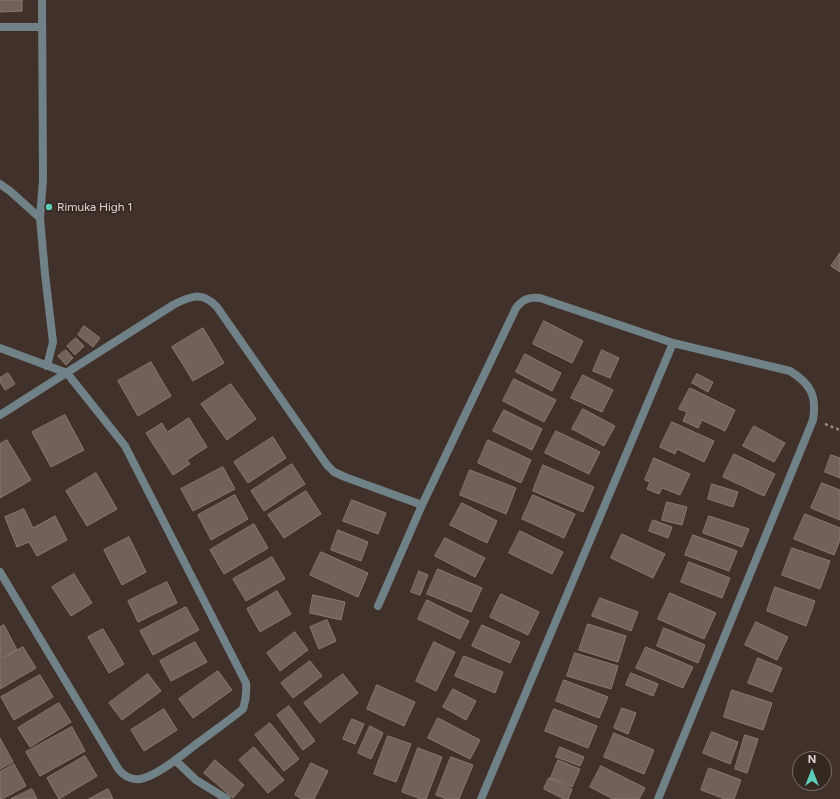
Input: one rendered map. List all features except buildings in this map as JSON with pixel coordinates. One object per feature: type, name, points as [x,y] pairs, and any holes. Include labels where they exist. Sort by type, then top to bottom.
[{"type":"street","points":[[42,0],[43,180],[40,218],[53,342],[47,366]]},
{"type":"street","points":[[0,27],[42,27]]},
{"type":"street","points":[[0,184],[40,218]]},
{"type":"street","points":[[0,415],[186,298],[199,296],[210,300],[233,330],[326,465],[334,472],[345,477],[422,505]]},
{"type":"street","points":[[378,606],[422,505],[516,308],[521,302],[532,297],[540,298],[673,343],[790,371],[799,377],[808,385],[815,407],[813,420],[658,799]]},
{"type":"street","points":[[481,799],[673,343]]},
{"type":"street","points":[[0,348],[67,373],[125,446],[246,683],[246,701],[242,710],[175,760],[149,776],[140,779],[132,779],[123,776],[0,572]]},
{"type":"street","points":[[175,760],[196,780],[227,799]]},
{"type":"place","name":"Rimuka High 1","points":[[49,207]]}]
